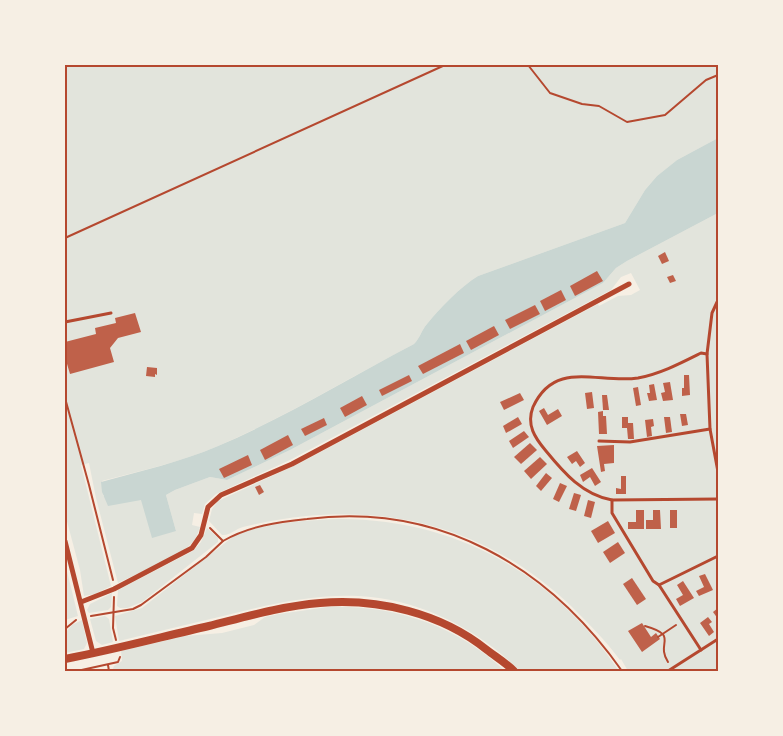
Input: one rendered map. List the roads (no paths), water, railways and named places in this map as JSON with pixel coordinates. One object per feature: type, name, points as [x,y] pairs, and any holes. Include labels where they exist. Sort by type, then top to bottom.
[{"type":"main road","points":[[65,659],[93,654],[276,609],[319,603],[359,602],[403,610],[446,624],[477,642],[514,671]]},
{"type":"street","points":[[81,602],[114,588],[192,548],[201,535],[208,507],[221,495],[292,464],[629,284]]},
{"type":"street","points":[[65,541],[93,654]]},
{"type":"lane","points":[[718,300],[712,312],[707,354],[710,429],[718,472]]},
{"type":"lane","points":[[65,322],[111,313]]},
{"type":"lane","points":[[707,354],[702,353],[658,373],[637,378],[569,377],[559,380],[547,387],[537,399],[530,415],[530,427],[540,444],[568,475],[582,488],[600,498],[612,500],[718,499]]},
{"type":"lane","points":[[599,441],[630,442],[710,429]]},
{"type":"lane","points":[[612,500],[612,513],[653,581],[659,585],[700,650]]},
{"type":"lane","points":[[659,585],[718,556]]},
{"type":"lane","points":[[668,671],[718,639]]}]
